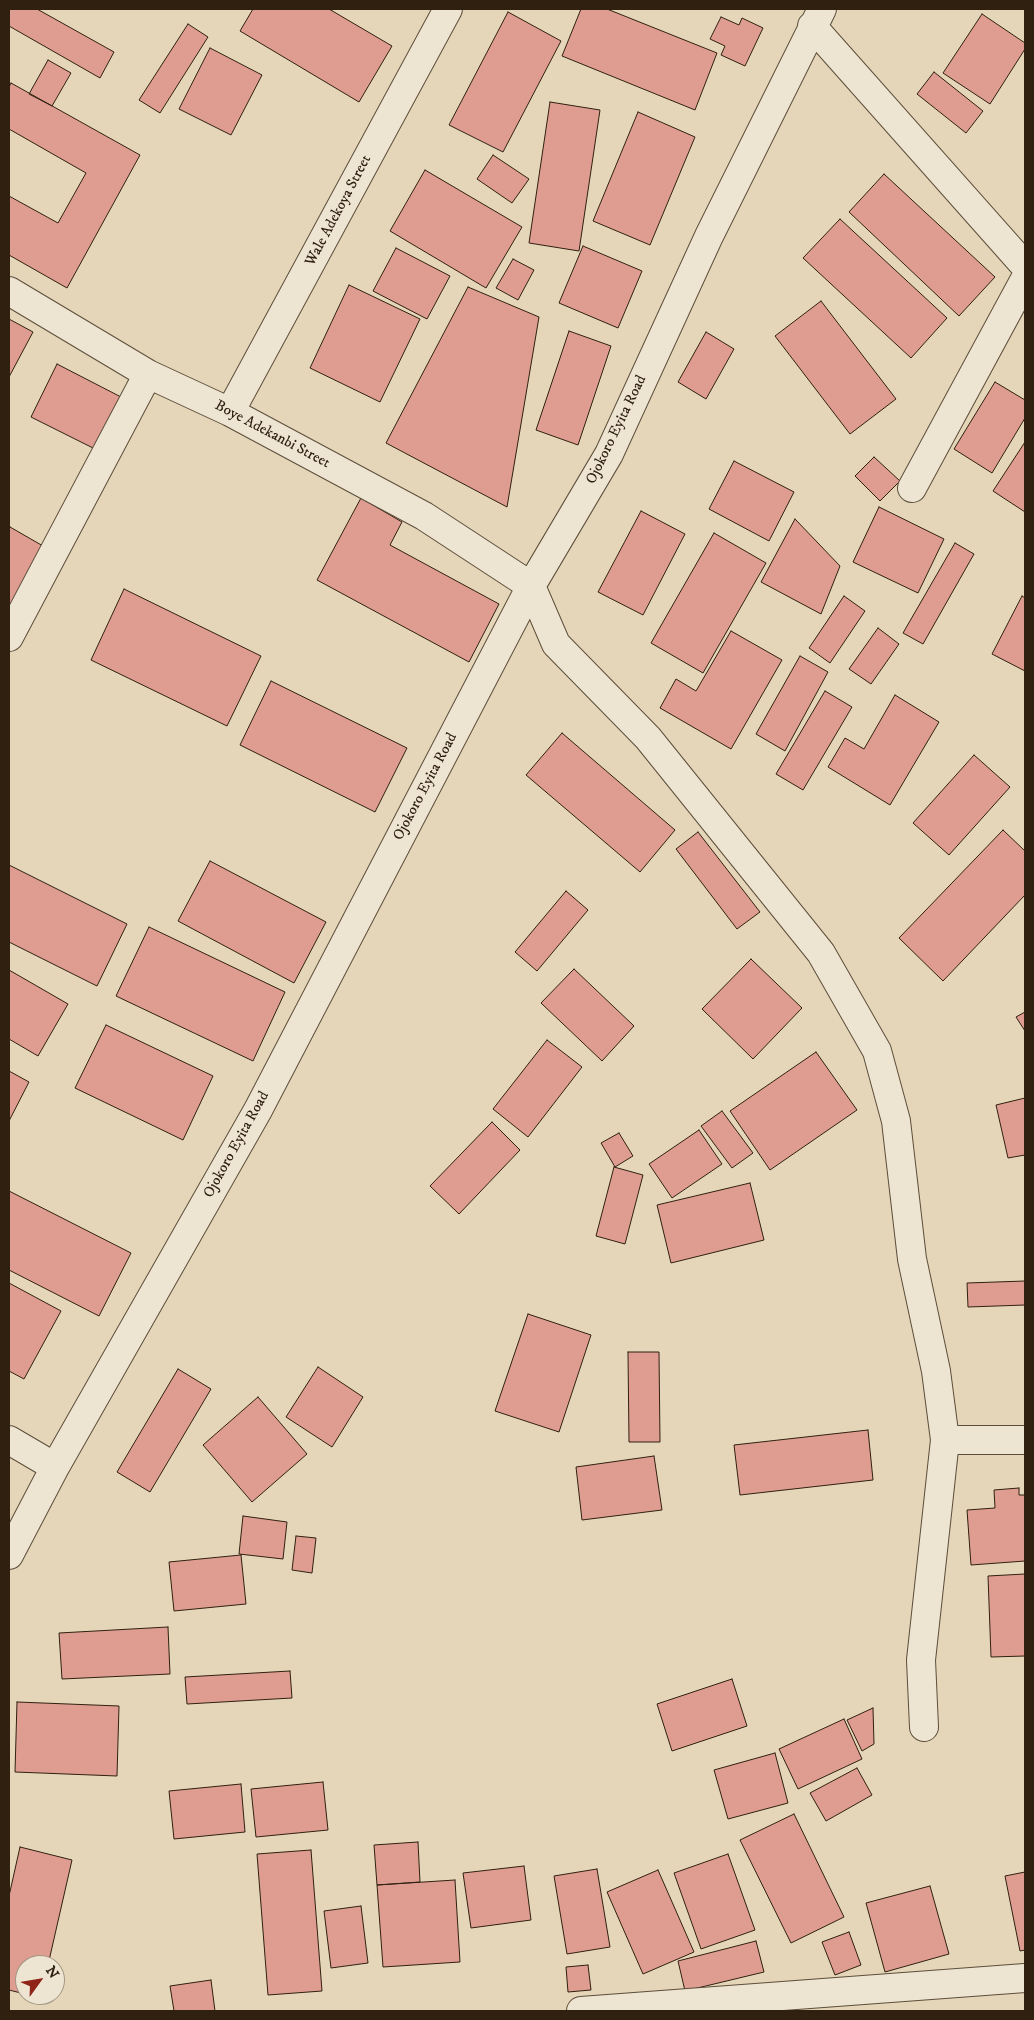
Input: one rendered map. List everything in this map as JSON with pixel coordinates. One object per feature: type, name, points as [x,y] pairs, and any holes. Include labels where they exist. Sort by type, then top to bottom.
[{"type":"street","name":"Wale Adekoya Street","points":[[230,412],[448,9]]},
{"type":"street","points":[[817,17],[1025,266]]},
{"type":"street","name":"Ojokoro Eyita Road","points":[[9,1555],[55,1466],[258,1110],[531,586],[609,454],[709,236],[817,17]]},
{"type":"street","points":[[912,488],[1025,279]]},
{"type":"street","name":"Boye Adekanbi Street","points":[[9,291],[148,374],[230,412],[424,516],[531,586]]},
{"type":"street","points":[[9,637],[148,374]]},
{"type":"street","points":[[531,586],[556,644],[648,738],[821,953],[877,1051],[896,1121],[912,1259],[936,1371],[945,1440],[921,1660],[924,1727]]},
{"type":"street","points":[[9,1440],[55,1466]]},
{"type":"street","points":[[945,1440],[1025,1440]]},
{"type":"street","points":[[581,2011],[1025,1978]]},
{"type":"building","points":[[9,9],[37,9],[114,52],[100,78],[9,26]]},
{"type":"building","points":[[253,9],[329,9],[392,46],[359,102],[240,31]]},
{"type":"building","points":[[581,9],[607,9],[717,53],[695,110],[562,56]]},
{"type":"building","points":[[508,12],[561,41],[503,152],[449,125]]},
{"type":"building","points":[[982,14],[1025,43],[1025,49],[990,104],[943,73]]},
{"type":"building","points":[[721,17],[739,25],[742,18],[763,28],[745,66],[721,55],[725,46],[710,39]]},
{"type":"building","points":[[188,24],[208,37],[160,113],[139,100]]},
{"type":"building","points":[[210,48],[262,75],[231,135],[179,109]]},
{"type":"building","points":[[48,60],[71,73],[52,106],[29,94]]},
{"type":"building","points":[[934,72],[983,111],[966,133],[917,94]]},
{"type":"building","points":[[11,83],[140,155],[67,288],[9,255],[9,196],[58,223],[86,173],[9,129],[9,87]]},
{"type":"building","points":[[550,102],[600,110],[579,251],[529,243]]},
{"type":"building","points":[[638,112],[695,137],[650,245],[593,221]]},
{"type":"building","points":[[493,155],[529,179],[512,203],[477,179]]},
{"type":"building","points":[[425,170],[522,227],[486,288],[390,231]]},
{"type":"building","points":[[884,174],[995,277],[959,316],[849,212]]},
{"type":"building","points":[[840,219],[947,318],[911,358],[803,258]]},
{"type":"building","points":[[583,246],[642,271],[618,328],[559,303]]},
{"type":"building","points":[[396,248],[450,276],[427,319],[373,291]]},
{"type":"building","points":[[513,259],[534,270],[518,300],[496,288]]},
{"type":"building","points":[[349,285],[420,319],[380,402],[310,368]]},
{"type":"building","points":[[468,287],[539,317],[507,507],[386,443]]},
{"type":"building","points":[[821,301],[896,399],[850,434],[775,336]]},
{"type":"building","points":[[9,319],[33,332],[9,377]]},
{"type":"building","points":[[569,331],[611,346],[578,445],[536,430]]},
{"type":"building","points":[[706,332],[734,349],[706,399],[678,382]]},
{"type":"building","points":[[57,364],[121,397],[95,449],[31,417]]},
{"type":"building","points":[[995,382],[1025,400],[1025,418],[992,473],[954,449]]},
{"type":"building","points":[[1025,442],[1025,512],[993,491]]},
{"type":"building","points":[[874,457],[900,481],[880,501],[855,476]]},
{"type":"building","points":[[734,461],[794,492],[769,541],[709,509]]},
{"type":"building","points":[[361,498],[402,522],[390,545],[499,604],[469,662],[317,580]]},
{"type":"building","points":[[879,507],[944,539],[918,593],[853,562]]},
{"type":"building","points":[[641,511],[685,534],[643,615],[598,592]]},
{"type":"building","points":[[795,519],[840,566],[821,614],[761,582]]},
{"type":"building","points":[[10,527],[50,550],[9,626],[9,529]]},
{"type":"building","points":[[714,533],[766,563],[703,673],[651,643]]},
{"type":"building","points":[[955,543],[974,554],[923,644],[903,633]]},
{"type":"building","points":[[124,589],[261,656],[227,726],[91,660]]},
{"type":"building","points":[[844,596],[865,611],[830,663],[809,648]]},
{"type":"building","points":[[1022,596],[1025,598],[1025,671],[992,654]]},
{"type":"building","points":[[878,628],[899,644],[871,684],[849,669]]},
{"type":"building","points":[[731,631],[782,660],[731,749],[660,708],[676,679],[696,691]]},
{"type":"building","points":[[800,656],[828,672],[785,751],[756,734]]},
{"type":"building","points":[[271,681],[407,748],[375,812],[240,745]]},
{"type":"building","points":[[825,691],[852,707],[803,790],[776,774]]},
{"type":"building","points":[[895,695],[939,722],[890,805],[828,767],[845,738],[864,749]]},
{"type":"building","points":[[562,733],[675,830],[640,872],[526,775]]},
{"type":"building","points":[[974,755],[1010,787],[949,855],[913,823]]},
{"type":"building","points":[[1003,830],[1025,851],[1025,895],[943,981],[899,938]]},
{"type":"building","points":[[698,832],[760,912],[737,929],[676,849]]},
{"type":"building","points":[[210,861],[326,922],[294,983],[178,921]]},
{"type":"building","points":[[9,865],[127,924],[97,986],[9,942]]},
{"type":"building","points":[[566,891],[588,910],[537,971],[515,952]]},
{"type":"building","points":[[149,927],[285,992],[253,1061],[116,996]]},
{"type":"building","points":[[751,959],[802,1008],[753,1059],[702,1009]]},
{"type":"building","points":[[574,969],[634,1026],[602,1061],[541,1003]]},
{"type":"building","points":[[9,970],[68,1004],[38,1056],[9,1039]]},
{"type":"building","points":[[1025,1012],[1025,1031],[1016,1017]]},
{"type":"building","points":[[106,1025],[213,1076],[183,1140],[75,1088]]},
{"type":"building","points":[[547,1040],[582,1067],[528,1137],[493,1109]]},
{"type":"building","points":[[816,1052],[857,1110],[770,1170],[730,1111]]},
{"type":"building","points":[[9,1071],[29,1082],[9,1121]]},
{"type":"building","points":[[1025,1098],[1025,1155],[1008,1158],[996,1105]]},
{"type":"building","points":[[722,1111],[753,1153],[732,1168],[701,1126]]},
{"type":"building","points":[[492,1122],[520,1150],[459,1214],[430,1186]]},
{"type":"building","points":[[699,1130],[722,1164],[672,1198],[649,1164]]},
{"type":"building","points":[[619,1133],[633,1156],[615,1167],[601,1143]]},
{"type":"building","points":[[614,1167],[643,1175],[625,1244],[596,1236]]},
{"type":"building","points":[[750,1183],[764,1240],[671,1263],[657,1205]]},
{"type":"building","points":[[9,1191],[131,1253],[99,1316],[9,1270]]},
{"type":"building","points":[[1025,1281],[1025,1305],[968,1307],[967,1283]]},
{"type":"building","points":[[9,1283],[61,1311],[24,1379],[9,1371]]},
{"type":"building","points":[[528,1314],[591,1335],[559,1432],[495,1411]]},
{"type":"building","points":[[628,1352],[659,1352],[660,1442],[629,1442]]},
{"type":"building","points":[[318,1367],[363,1397],[332,1447],[286,1417]]},
{"type":"building","points":[[178,1369],[211,1389],[150,1492],[117,1472]]},
{"type":"building","points":[[258,1397],[307,1454],[252,1502],[203,1445]]},
{"type":"building","points":[[868,1430],[873,1480],[740,1495],[734,1445]]},
{"type":"building","points":[[654,1456],[662,1510],[582,1520],[576,1467]]},
{"type":"building","points":[[1019,1488],[1019,1495],[1025,1495],[1025,1561],[971,1565],[967,1510],[995,1508],[994,1490]]},
{"type":"building","points":[[243,1516],[287,1522],[283,1559],[239,1554]]},
{"type":"building","points":[[296,1536],[316,1538],[312,1573],[292,1570]]},
{"type":"building","points":[[241,1555],[246,1604],[174,1611],[169,1562]]},
{"type":"building","points":[[1025,1574],[1025,1656],[991,1657],[988,1576]]},
{"type":"building","points":[[168,1627],[170,1674],[62,1679],[59,1633]]},
{"type":"building","points":[[290,1671],[292,1698],[187,1704],[185,1677]]},
{"type":"building","points":[[732,1679],[747,1726],[672,1751],[657,1704]]},
{"type":"building","points":[[17,1702],[119,1706],[117,1776],[15,1772]]},
{"type":"building","points":[[873,1708],[874,1744],[862,1751],[847,1720]]},
{"type":"building","points":[[844,1719],[862,1759],[798,1789],[779,1749]]},
{"type":"building","points":[[775,1753],[788,1803],[728,1819],[714,1770]]},
{"type":"building","points":[[857,1768],[872,1795],[826,1821],[810,1793]]},
{"type":"building","points":[[323,1782],[328,1830],[256,1837],[251,1789]]},
{"type":"building","points":[[241,1784],[245,1832],[174,1839],[169,1791]]},
{"type":"building","points":[[794,1814],[844,1917],[791,1943],[740,1840]]},
{"type":"building","points":[[418,1842],[420,1882],[377,1885],[374,1845]]},
{"type":"building","points":[[20,1847],[72,1860],[50,1955],[15,1955],[15,1992],[9,1990],[9,1896]]},
{"type":"building","points":[[311,1850],[322,1991],[268,1995],[257,1854]]},
{"type":"building","points":[[728,1854],[755,1930],[701,1949],[674,1873]]},
{"type":"building","points":[[524,1866],[531,1920],[471,1928],[463,1873]]},
{"type":"building","points":[[597,1869],[610,1947],[567,1954],[554,1876]]},
{"type":"building","points":[[658,1870],[694,1952],[643,1974],[607,1892]]},
{"type":"building","points":[[1025,1872],[1025,1950],[1020,1951],[1005,1876]]},
{"type":"building","points":[[455,1880],[460,1962],[383,1967],[377,1885]]},
{"type":"building","points":[[930,1886],[949,1954],[885,1972],[866,1903]]},
{"type":"building","points":[[361,1906],[368,1963],[331,1968],[324,1911]]},
{"type":"building","points":[[849,1932],[861,1965],[835,1975],[822,1942]]},
{"type":"building","points":[[756,1941],[764,1972],[685,1991],[678,1961]]},
{"type":"building","points":[[588,1965],[591,1990],[568,1992],[566,1967]]},
{"type":"building","points":[[211,1980],[215,2011],[174,2011],[170,1986]]}]
